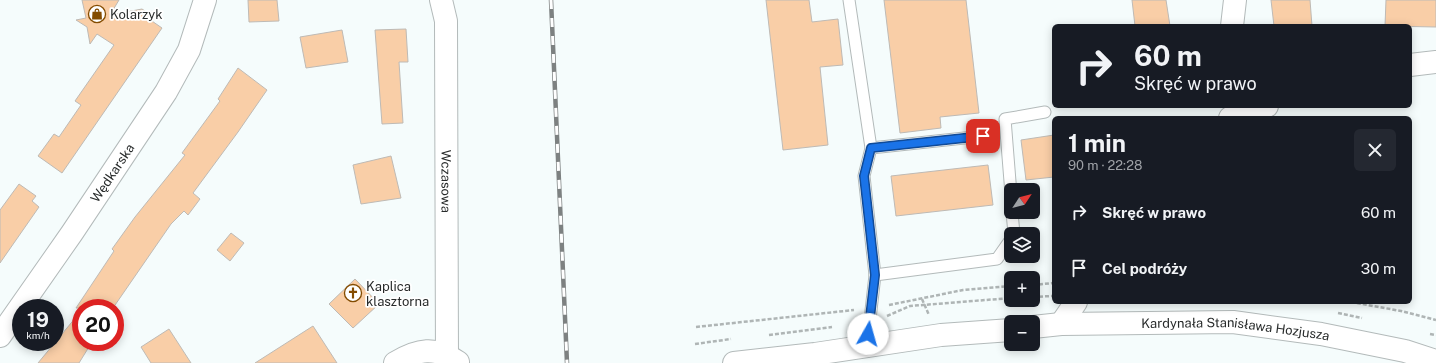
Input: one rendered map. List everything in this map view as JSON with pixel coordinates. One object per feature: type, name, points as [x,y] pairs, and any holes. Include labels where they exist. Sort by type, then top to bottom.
[{"type":"street","name":"Wędkarska","points":[[0,336],[72,233],[166,92],[189,50],[206,0]]},
{"type":"street","name":"Wczasowa","points":[[441,0],[446,21],[451,360]]},
{"type":"street","points":[[1232,24],[1235,0]]},
{"type":"street","points":[[1412,65],[1436,62]]},
{"type":"street","points":[[1236,116],[1262,108]]},
{"type":"street","points":[[1061,324],[1075,304]]},
{"type":"street","name":"Kardynała Stanisława Hozjusza","points":[[1040,327],[1061,324],[1233,322],[1336,337],[1405,351],[1436,360]]},
{"type":"street","points":[[734,363],[815,354],[940,335],[1004,330]]},
{"type":"street","points":[[395,363],[413,353],[421,351],[435,351],[451,360]]},
{"type":"lane","points":[[849,0],[871,148],[864,176],[875,275],[867,346]]},
{"type":"lane","points":[[1010,183],[1005,119],[1045,112]]},
{"type":"lane","points":[[871,148],[983,136]]},
{"type":"lane","points":[[875,275],[997,259],[1004,249]]},
{"type":"path","points":[[1040,284],[1052,283]]},
{"type":"path","points":[[1040,297],[1052,296]]},
{"type":"path","points":[[1362,304],[1401,311],[1436,320]]},
{"type":"building","points":[[82,0],[119,0],[110,15],[142,9],[148,13],[149,19],[162,28],[62,173],[38,156],[54,134],[59,137],[81,105],[75,101],[114,45],[97,34],[90,44],[87,27],[76,20],[86,18]]},
{"type":"building","points":[[248,0],[277,0],[279,21],[249,22]]},
{"type":"building","points":[[766,0],[809,0],[812,22],[838,19],[843,65],[820,67],[828,145],[783,150]]},
{"type":"building","points":[[884,0],[966,0],[979,113],[940,117],[941,128],[900,133]]},
{"type":"building","points":[[1132,0],[1166,0],[1170,24],[1135,24]]},
{"type":"building","points":[[1271,0],[1310,0],[1312,24],[1274,24]]},
{"type":"building","points":[[1386,0],[1436,0],[1436,27],[1412,27],[1412,24],[1385,24]]},
{"type":"building","points":[[406,29],[408,62],[399,62],[403,123],[382,124],[375,30]]},
{"type":"building","points":[[342,30],[348,62],[306,68],[300,37]]},
{"type":"building","points":[[238,68],[267,90],[193,193],[200,199],[188,215],[184,211],[171,224],[119,299],[82,299],[114,251],[112,249],[135,217],[185,155],[182,153],[220,101],[218,99]]},
{"type":"building","points":[[1052,135],[1052,177],[1026,180],[1021,140]]},
{"type":"building","points":[[391,156],[401,198],[361,204],[353,165]]},
{"type":"building","points":[[988,165],[993,205],[896,216],[891,176]]},
{"type":"building","points":[[19,184],[36,196],[32,201],[39,207],[0,263],[0,210]]},
{"type":"building","points":[[231,233],[244,243],[230,261],[217,250]]},
{"type":"building","points":[[355,279],[379,304],[353,328],[329,304]]},
{"type":"building","points":[[72,322],[72,351],[86,351],[79,363],[38,363],[48,351],[64,351],[64,332]]},
{"type":"building","points":[[313,326],[337,363],[255,363]]},
{"type":"building","points":[[169,329],[191,363],[151,363],[141,347]]},
{"type":"railway","points":[[551,0],[567,363]]},
{"type":"place","name":"Kolarzyk","points":[[97,14]]},
{"type":"place","name":"Kaplica klasztorna","points":[[353,293]]},
{"type":"route","points":[[868,334],[875,275],[864,176],[871,148],[983,136]]}]
